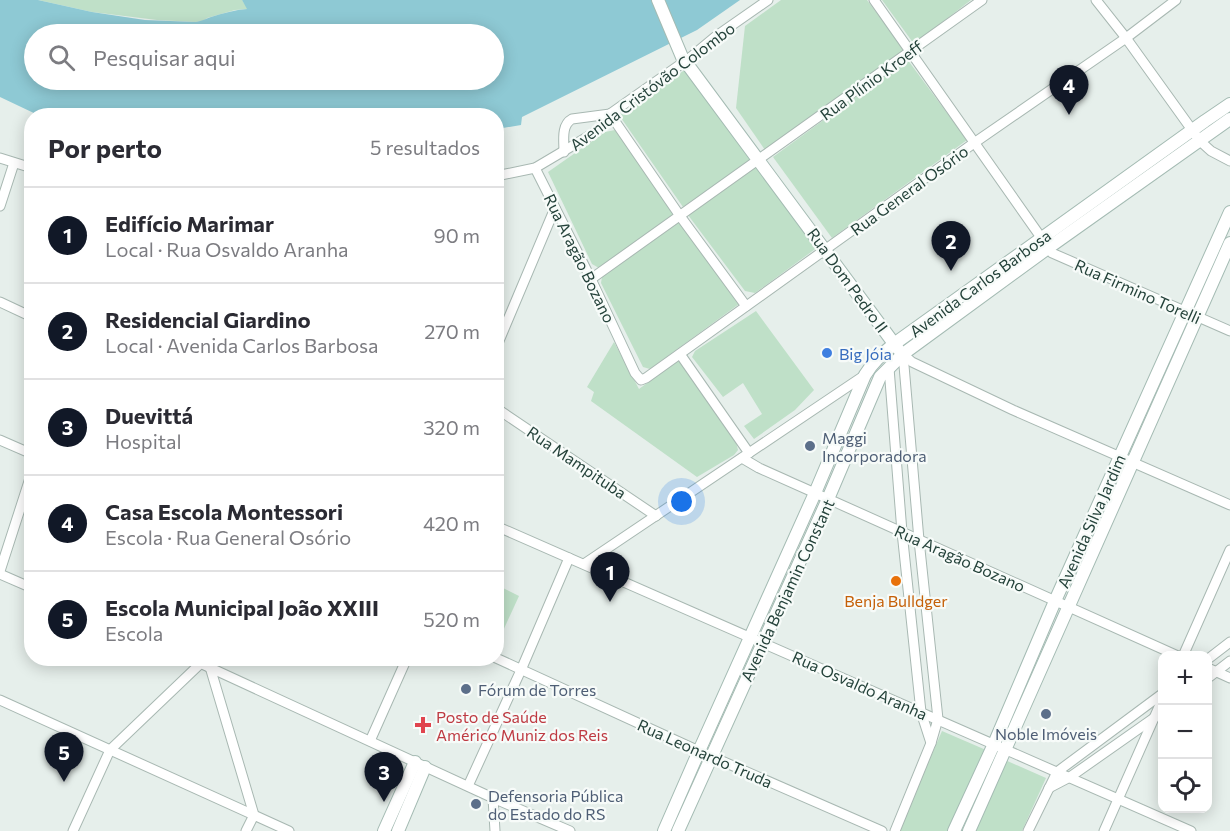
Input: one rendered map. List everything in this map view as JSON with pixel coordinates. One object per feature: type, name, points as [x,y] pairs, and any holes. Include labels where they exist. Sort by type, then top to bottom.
[{"type":"street","name":"Rua Dom Pedro II","points":[[658,0],[680,54],[899,349],[912,362],[1013,410],[1230,505]]},
{"type":"street","name":"Avenida Cristóvão Colombo","points":[[504,174],[535,168],[598,130],[610,114],[768,0]]},
{"type":"street","points":[[874,0],[1044,244]]},
{"type":"street","name":"Rua Plínio Kroeff","points":[[591,279],[982,0]]},
{"type":"street","points":[[1096,0],[1196,136],[1211,151],[1230,161]]},
{"type":"street","name":"Rua General Osório","points":[[641,380],[1126,38],[1176,0]]},
{"type":"street","name":"Avenida Carlos Barbosa","points":[[584,564],[865,375],[873,363],[899,349],[1196,136],[1230,104]]},
{"type":"street","points":[[564,152],[566,122],[572,119],[610,114],[680,216],[746,306]]},
{"type":"street","name":"Avenida Carlos Barbosa","points":[[1196,136],[1212,131],[1230,119]]},
{"type":"street","points":[[0,158],[24,166]]},
{"type":"street","points":[[0,206],[14,163]]},
{"type":"street","name":"Rua Aragão Bozano","points":[[535,168],[635,373],[641,380]]},
{"type":"street","points":[[504,329],[555,208]]},
{"type":"street","name":"Avenida Silva Jardim","points":[[969,831],[1055,601],[1230,212]]},
{"type":"street","name":"Avenida Silva Jardim","points":[[954,831],[1000,746],[1069,607],[1230,243]]},
{"type":"street","name":"Rua Firmino Torelli","points":[[1044,244],[1052,253],[1230,331]]},
{"type":"street","points":[[0,302],[24,312]]},
{"type":"street","points":[[847,454],[847,441],[875,376],[899,349]]},
{"type":"street","points":[[895,831],[931,743],[938,719],[899,349]]},
{"type":"street","name":"Avenida Benjamin Constant","points":[[664,831],[699,751],[828,500],[879,378],[889,368],[899,349]]},
{"type":"street","name":"Rua Aragão Bozano","points":[[680,354],[746,455],[759,468],[1169,651]]},
{"type":"street","points":[[889,368],[902,532],[921,712],[931,743]]},
{"type":"street","name":"Avenida Benjamin Constant","points":[[678,831],[711,756],[814,493],[865,375]]},
{"type":"street","name":"Rua Mampituba","points":[[504,413],[656,516]]},
{"type":"street","points":[[0,440],[24,450]]},
{"type":"street","points":[[24,497],[0,573],[24,584]]},
{"type":"street","name":"Rua Osvaldo Aranha","points":[[504,530],[1191,831]]},
{"type":"street","points":[[1182,651],[1230,550]]},
{"type":"street","points":[[468,786],[569,558]]},
{"type":"street","points":[[1212,656],[1230,642]]},
{"type":"street","points":[[1212,672],[1230,661]]},
{"type":"street","name":"Rua Leonardo Truda","points":[[504,662],[882,831]]},
{"type":"street","points":[[74,831],[110,750],[198,666]]},
{"type":"street","points":[[212,666],[254,815],[246,831]]},
{"type":"street","points":[[217,666],[370,741],[570,831]]},
{"type":"street","points":[[370,741],[403,666]]},
{"type":"street","points":[[1212,674],[1230,678]]},
{"type":"street","points":[[1028,831],[1056,772],[1158,697]]},
{"type":"street","points":[[0,700],[289,831]]},
{"type":"street","points":[[1048,788],[1070,777],[1158,715]]},
{"type":"street","points":[[1104,831],[1158,716]]},
{"type":"street","points":[[384,831],[420,764]]},
{"type":"street","points":[[398,831],[420,764]]},
{"type":"street","points":[[493,798],[495,831]]},
{"type":"green space","points":[[38,0],[242,0],[248,9],[235,10],[196,22],[92,12]]},
{"type":"green space","points":[[781,0],[867,0],[904,50],[765,150],[736,108],[745,26]]},
{"type":"green space","points":[[882,0],[971,0],[914,44]]},
{"type":"green space","points":[[907,59],[967,140],[832,238],[773,157]]},
{"type":"green space","points":[[689,67],[753,159],[683,207],[619,115]]},
{"type":"green space","points":[[615,130],[675,213],[599,268],[592,264],[548,172],[605,132]]},
{"type":"green space","points":[[758,165],[818,247],[755,293],[745,291],[688,215]]},
{"type":"green space","points":[[680,221],[739,304],[650,369],[643,367],[601,283],[602,277]]},
{"type":"green space","points":[[756,311],[814,390],[795,410],[754,439],[744,426],[762,414],[743,383],[723,397],[692,357],[695,351]]},
{"type":"green space","points":[[614,342],[639,389],[677,361],[685,362],[736,442],[738,450],[734,455],[697,477],[591,401],[594,392],[587,387]]},
{"type":"green space","points":[[504,588],[519,596],[504,629]]},
{"type":"green space","points":[[942,731],[986,750],[950,831],[898,831]]},
{"type":"green space","points":[[1005,760],[1046,778],[1022,831],[973,831]]},
{"type":"water","points":[[0,0],[38,0],[92,12],[145,20],[196,22],[224,13],[247,9],[242,0],[740,0],[697,30],[522,117],[521,125],[504,128],[504,108],[24,108],[0,97]]},
{"type":"place","name":"Casa Escola Montessori","points":[[1069,115]]},
{"type":"place","name":"Residencial Giardino","points":[[951,271]]},
{"type":"place","name":"Big Jóia","points":[[827,353]]},
{"type":"place","name":"Maggi Incorporadora","points":[[810,446]]},
{"type":"place","name":"Benja Bulldger","points":[[896,581]]},
{"type":"place","name":"Edifício Marimar","points":[[610,602]]},
{"type":"place","name":"Fórum de Torres","points":[[466,689]]},
{"type":"place","name":"Noble Imóveis","points":[[1046,714]]},
{"type":"place","name":"Posto de Saúde Américo Muniz dos Reis","points":[[423,725]]},
{"type":"place","name":"Escola Municipal João XXIII","points":[[64,782]]},
{"type":"place","name":"Duevittá","points":[[384,802]]},
{"type":"place","name":"Defensoria Pública do Estado do RS","points":[[476,804]]}]
